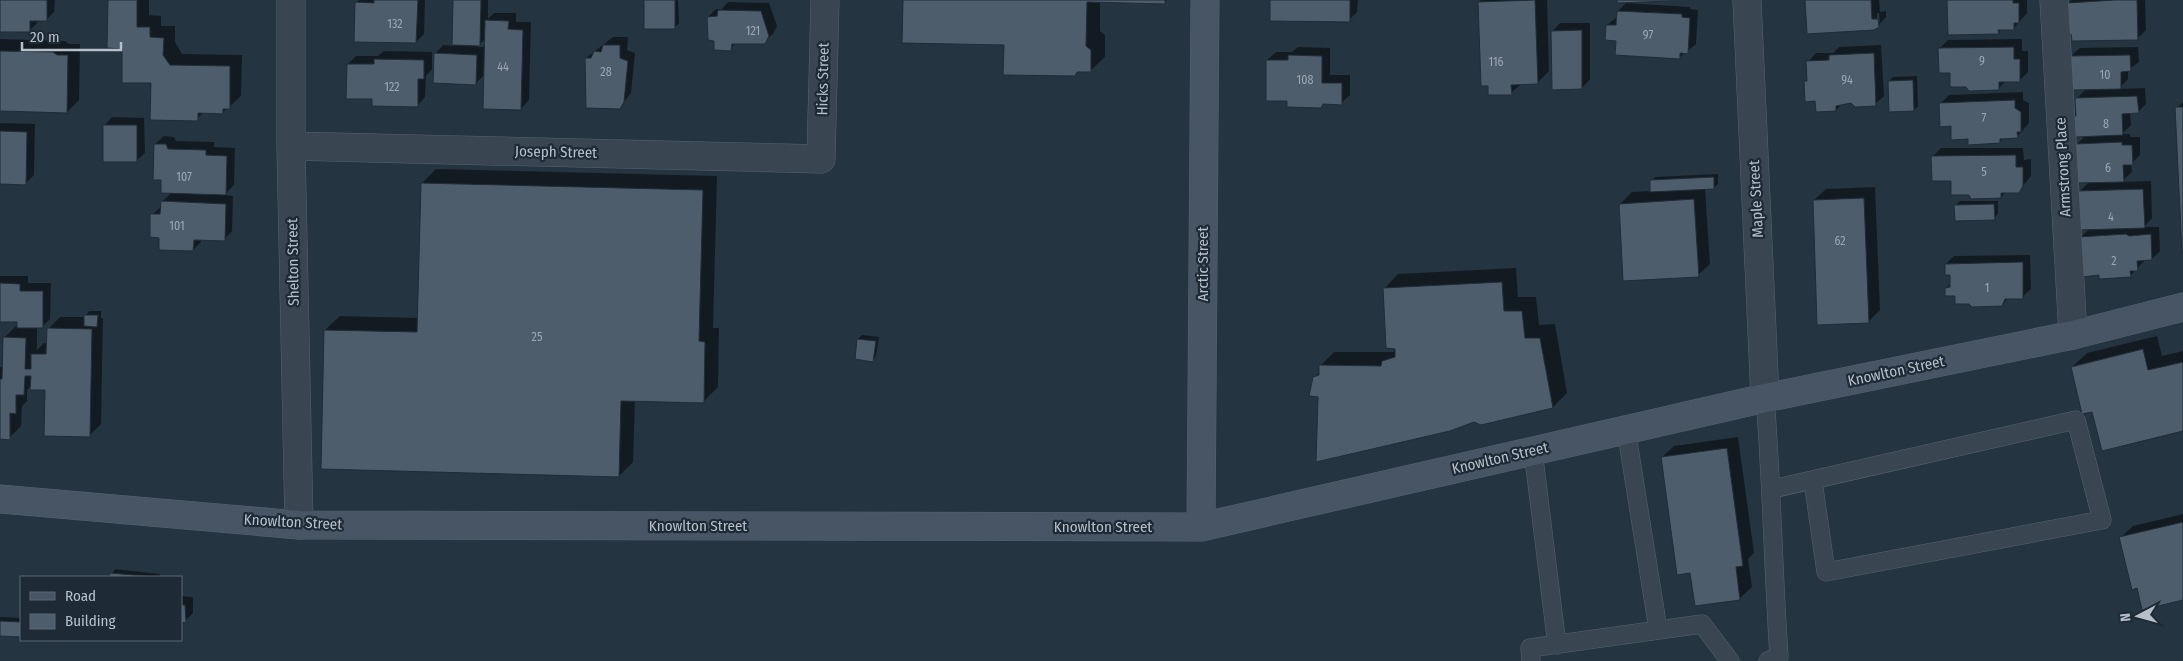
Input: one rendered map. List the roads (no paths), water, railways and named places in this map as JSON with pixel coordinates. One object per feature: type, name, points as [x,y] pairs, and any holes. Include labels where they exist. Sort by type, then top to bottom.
[{"type":"main road","name":"Arctic Street","points":[[1201,527],[1205,0]]},
{"type":"main road","name":"Knowlton Street","points":[[0,499],[299,525],[1201,527],[1765,398],[2073,335],[2183,307]]},
{"type":"street","name":"Shelton Street","points":[[291,0],[291,146],[299,525]]},
{"type":"street","name":"Hicks Street","points":[[821,159],[825,0]]},
{"type":"street","name":"Maple Street","points":[[1747,0],[1765,398]]},
{"type":"street","name":"Armstrong Place","points":[[2054,0],[2073,335]]},
{"type":"street","name":"Joseph Street","points":[[291,146],[821,159]]},
{"type":"lane","points":[[1765,398],[1772,489],[1774,585],[1779,656],[1768,661]]},
{"type":"lane","points":[[1772,489],[2076,420],[2102,520],[1826,572],[1813,481]]},
{"type":"lane","points":[[1626,429],[1658,629]]},
{"type":"lane","points":[[1533,451],[1557,644]]},
{"type":"lane","points":[[1531,661],[1530,648],[1702,624],[1730,661]]}]
